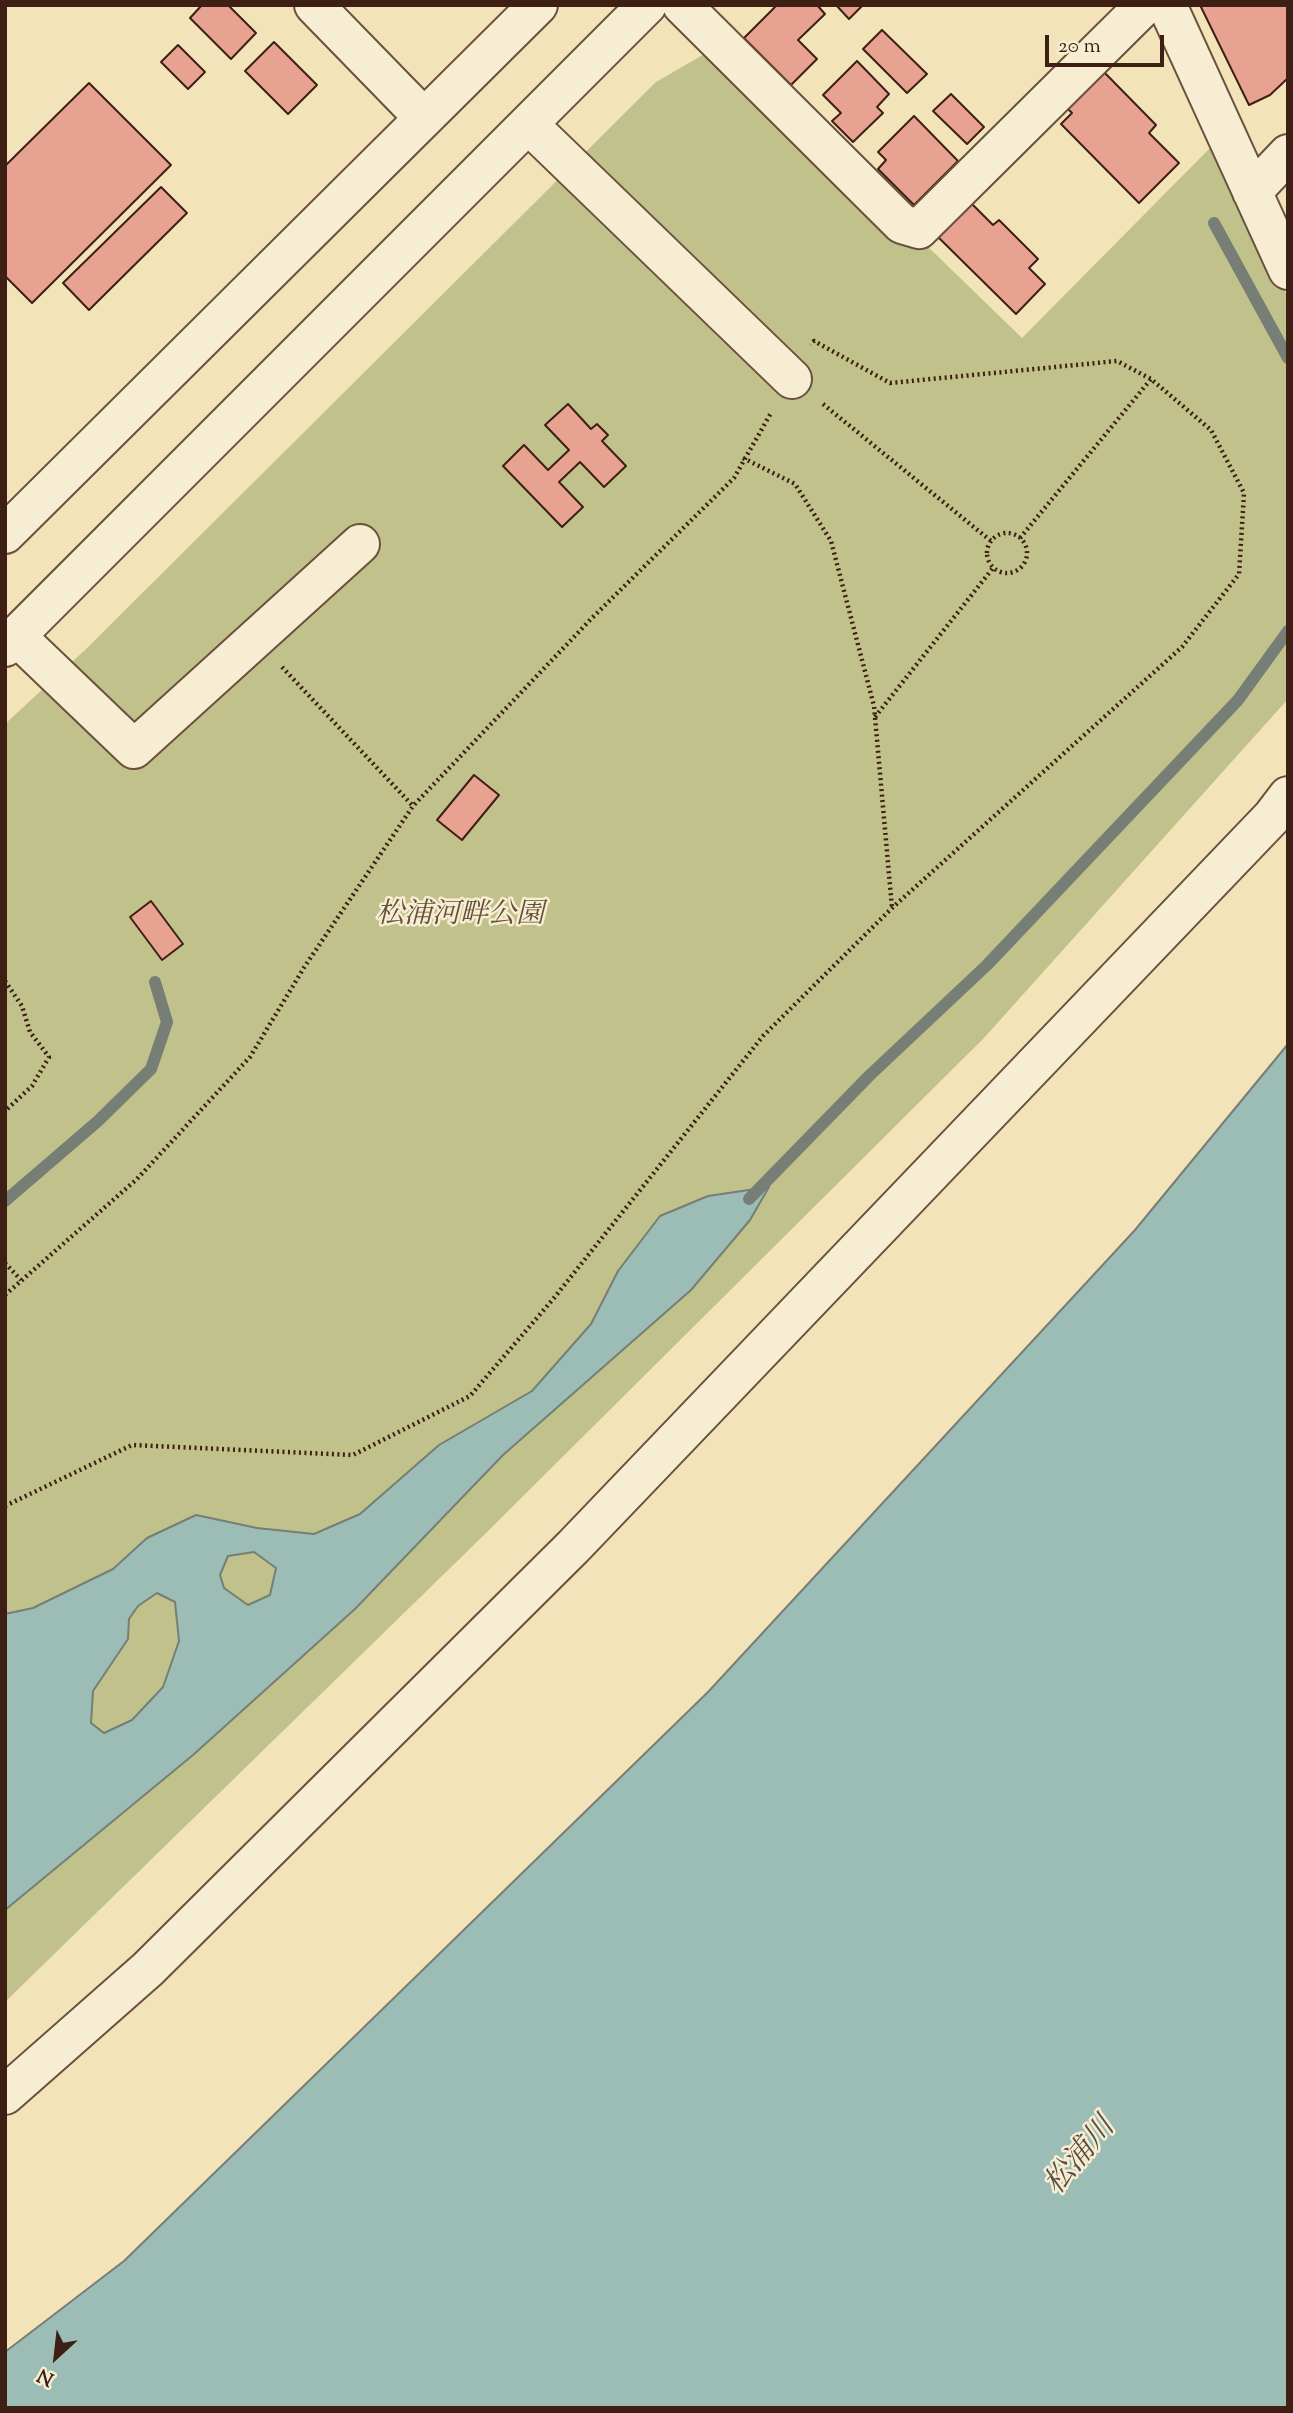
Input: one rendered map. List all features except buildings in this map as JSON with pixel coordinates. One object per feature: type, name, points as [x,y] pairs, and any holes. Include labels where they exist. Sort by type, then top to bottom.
[{"type":"street","points":[[314,5],[424,118]]},
{"type":"street","points":[[5,534],[538,5]]},
{"type":"street","points":[[360,544],[134,749],[11,642],[647,5]]},
{"type":"street","points":[[682,5],[902,224],[919,229],[1145,5]]},
{"type":"street","points":[[1167,5],[1288,270]]},
{"type":"street","points":[[528,124],[792,379]]},
{"type":"street","points":[[1252,192],[1288,154]]},
{"type":"street","points":[[5,2095],[148,1969],[573,1547],[1272,817],[1288,796]]},
{"type":"path","points":[[5,1295],[137,1179],[250,1057],[305,967],[413,806],[592,618],[734,478],[743,458],[814,341],[890,383],[1116,361],[1151,379],[1212,430],[1244,493],[1239,574],[1182,647],[892,908],[763,1036],[554,1298],[470,1396],[353,1455],[132,1445],[5,1506]]},
{"type":"path","points":[[792,379],[991,541]]},
{"type":"path","points":[[1020,538],[1151,379]]},
{"type":"path","points":[[743,458],[795,484],[831,541],[875,717],[892,908]]},
{"type":"path","points":[[1004,534],[1020,538],[1027,552],[1023,565],[1013,573],[999,572],[993,568],[988,557],[991,541],[1004,534]]},
{"type":"path","points":[[875,717],[993,568]]},
{"type":"path","points":[[256,639],[413,806]]},
{"type":"path","points":[[5,981],[22,1006],[30,1032],[49,1057],[32,1086],[5,1111]]},
{"type":"path","points":[[5,1264],[22,1280]]},
{"type":"green space","name":"松浦河畔公園","points":[[720,45],[1022,338],[1213,145],[1288,298],[1288,699],[984,1038],[483,1536],[5,2002],[5,724],[85,650],[656,82]]},
{"type":"water","name":"松浦川","points":[[1288,1044],[1288,2408],[5,2408],[5,2352],[124,2261],[708,1692],[1135,1230]]},
{"type":"water","points":[[769,1187],[750,1220],[691,1290],[503,1455],[355,1609],[193,1755],[5,1910],[5,1614],[33,1608],[113,1569],[147,1538],[196,1515],[257,1528],[314,1534],[360,1514],[439,1445],[532,1391],[591,1324],[618,1271],[660,1216],[708,1196]],"holes":[[[254,1552],[276,1568],[270,1595],[248,1605],[224,1588],[220,1575],[228,1556]],[[157,1593],[175,1602],[179,1641],[163,1687],[132,1720],[104,1733],[91,1723],[93,1691],[128,1639],[129,1619],[138,1606]]]},
{"type":"waterway","points":[[1214,223],[1288,358]]},
{"type":"waterway","points":[[749,1199],[870,1075],[987,965],[1238,700],[1288,631]]},
{"type":"waterway","points":[[5,1201],[98,1121],[151,1069],[167,1022],[155,982]]}]
